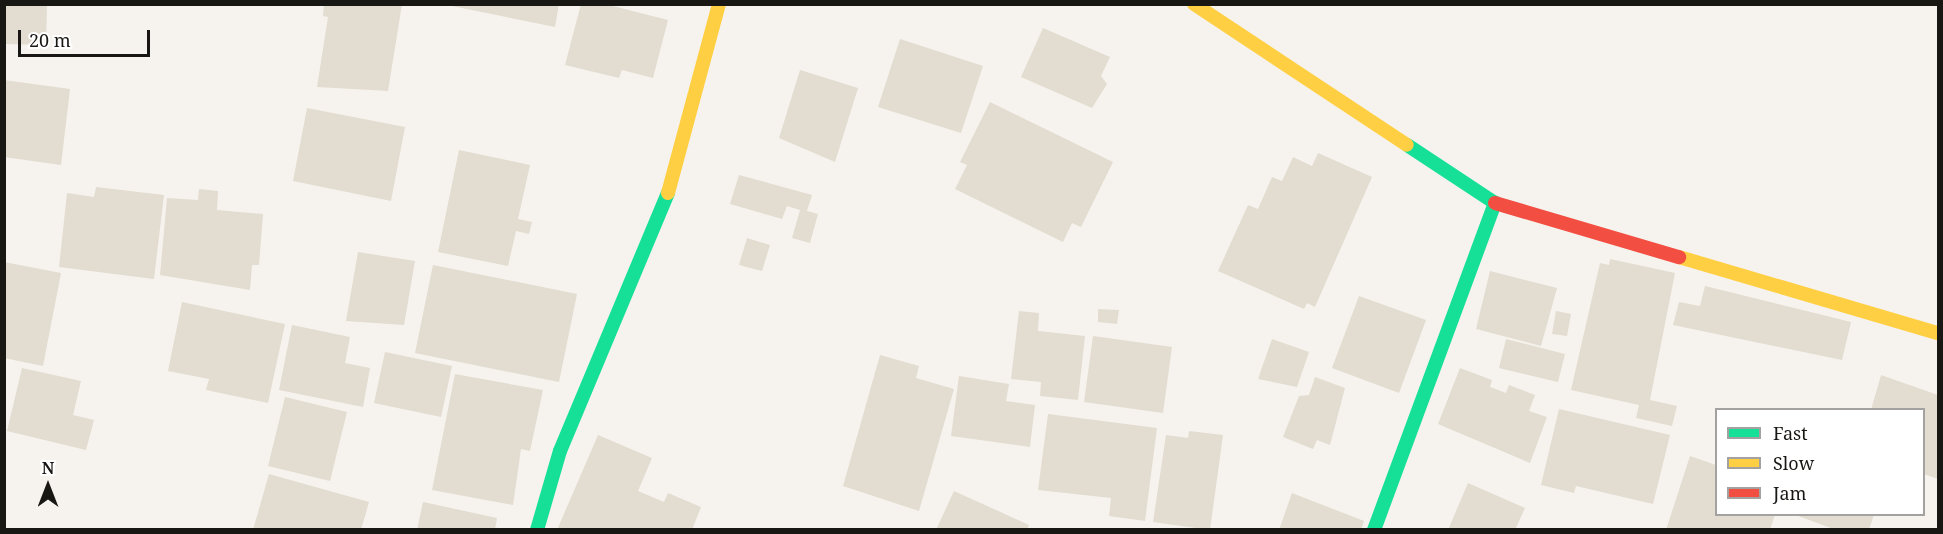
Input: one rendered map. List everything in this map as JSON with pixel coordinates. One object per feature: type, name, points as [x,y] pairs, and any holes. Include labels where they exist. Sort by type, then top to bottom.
[{"type":"street","points":[[537,530],[560,451],[680,165],[719,4]]},
{"type":"street","points":[[1194,4],[1495,203],[1938,333]]},
{"type":"street","points":[[1374,530],[1495,203]]},
{"type":"building","points":[[324,4],[402,4],[388,91],[317,87],[328,17],[323,16]]},
{"type":"building","points":[[442,4],[559,4],[555,27]]},
{"type":"building","points":[[581,4],[605,4],[668,20],[653,78],[622,70],[619,78],[565,65]]},
{"type":"building","points":[[5,5],[47,5],[46,45],[5,44]]},
{"type":"building","points":[[1043,28],[1110,57],[1101,76],[1107,84],[1092,108],[1021,77]]},
{"type":"building","points":[[900,39],[983,66],[961,133],[878,107]]},
{"type":"building","points":[[800,70],[858,88],[835,162],[779,138]]},
{"type":"building","points":[[4,80],[70,89],[61,165],[4,157]]},
{"type":"building","points":[[990,102],[1113,162],[1081,227],[1072,223],[1063,242],[955,189],[967,165],[960,162]]},
{"type":"building","points":[[307,108],[405,127],[391,201],[293,181]]},
{"type":"building","points":[[459,150],[530,165],[518,219],[532,222],[529,234],[516,231],[508,266],[438,252]]},
{"type":"building","points":[[1318,153],[1372,177],[1315,307],[1307,303],[1304,309],[1218,271],[1248,205],[1258,209],[1272,177],[1282,181],[1293,157],[1312,166]]},
{"type":"building","points":[[739,175],[812,195],[807,211],[818,214],[810,243],[792,238],[800,210],[787,206],[782,219],[730,204]]},
{"type":"building","points":[[96,187],[164,195],[154,279],[59,267],[67,193],[94,197]]},
{"type":"building","points":[[199,189],[218,191],[217,210],[263,214],[259,265],[252,265],[250,290],[160,275],[167,198],[198,200]]},
{"type":"building","points":[[747,238],[770,245],[762,271],[739,265]]},
{"type":"building","points":[[358,252],[415,261],[404,325],[346,321]]},
{"type":"building","points":[[1610,259],[1675,273],[1650,400],[1677,406],[1672,426],[1636,418],[1639,405],[1571,390],[1600,263],[1609,265]]},
{"type":"building","points":[[4,262],[61,273],[43,366],[4,358]]},
{"type":"building","points":[[433,265],[577,294],[559,382],[415,353]]},
{"type":"building","points":[[1490,271],[1557,288],[1541,346],[1476,329]]},
{"type":"building","points":[[1705,286],[1851,322],[1842,360],[1673,325],[1679,302],[1700,306]]},
{"type":"building","points":[[1359,296],[1426,320],[1399,393],[1332,368]]},
{"type":"building","points":[[182,302],[285,324],[268,403],[206,390],[209,379],[168,371]]},
{"type":"building","points":[[1098,309],[1119,310],[1117,324],[1098,322]]},
{"type":"building","points":[[1019,311],[1039,313],[1038,331],[1085,336],[1078,400],[1040,396],[1041,382],[1011,379]]},
{"type":"building","points":[[1556,311],[1571,314],[1567,336],[1552,334]]},
{"type":"building","points":[[292,325],[350,337],[345,363],[370,368],[363,407],[279,390]]},
{"type":"building","points":[[1093,336],[1172,347],[1163,413],[1084,402]]},
{"type":"building","points":[[1272,339],[1309,352],[1297,387],[1258,379]]},
{"type":"building","points":[[1506,339],[1565,354],[1558,382],[1499,368]]},
{"type":"building","points":[[385,352],[452,366],[441,417],[374,403]]},
{"type":"building","points":[[880,355],[919,366],[916,378],[954,389],[919,511],[843,486]]},
{"type":"building","points":[[22,368],[81,381],[73,415],[94,420],[86,450],[7,431]]},
{"type":"building","points":[[1460,368],[1492,380],[1490,387],[1506,393],[1509,385],[1535,395],[1529,411],[1547,417],[1530,463],[1438,424]]},
{"type":"building","points":[[455,374],[543,390],[530,451],[521,449],[513,505],[432,490]]},
{"type":"building","points":[[1881,375],[1938,395],[1938,479],[1925,474],[1925,408],[1872,408]]},
{"type":"building","points":[[959,376],[1009,384],[1006,401],[1035,405],[1030,447],[951,436]]},
{"type":"building","points":[[1315,377],[1345,388],[1330,445],[1317,440],[1313,449],[1283,437],[1299,396],[1309,395]]},
{"type":"building","points":[[285,397],[347,412],[330,481],[268,466]]},
{"type":"building","points":[[1559,409],[1670,435],[1653,504],[1576,486],[1574,493],[1541,485]]},
{"type":"building","points":[[1048,414],[1157,428],[1145,521],[1109,516],[1111,498],[1038,490]]},
{"type":"building","points":[[1189,431],[1223,435],[1210,530],[1153,522],[1166,435],[1188,438]]},
{"type":"building","points":[[598,435],[652,458],[638,491],[664,502],[668,493],[701,507],[692,530],[557,530]]},
{"type":"building","points":[[1690,456],[1715,465],[1715,516],[1774,516],[1770,530],[1666,530]]},
{"type":"building","points":[[269,474],[369,502],[361,530],[253,530]]},
{"type":"building","points":[[1468,483],[1525,508],[1515,530],[1448,530]]},
{"type":"building","points":[[954,491],[1029,525],[1027,530],[936,530]]},
{"type":"building","points":[[1292,493],[1364,521],[1361,530],[1279,530]]},
{"type":"building","points":[[423,502],[497,518],[495,530],[417,530]]},
{"type":"building","points":[[1798,516],[1873,516],[1869,530],[1836,530]]},
{"type":"traffic: fast","points":[[1374,530],[1495,203],[1407,145]]},
{"type":"traffic: fast","points":[[537,530],[560,451],[668,193]]},
{"type":"traffic: slow","points":[[668,193],[719,4]]},
{"type":"traffic: slow","points":[[1194,4],[1407,145]]},
{"type":"traffic: slow","points":[[1679,257],[1938,333]]},
{"type":"traffic: jam","points":[[1495,203],[1679,257]]}]
